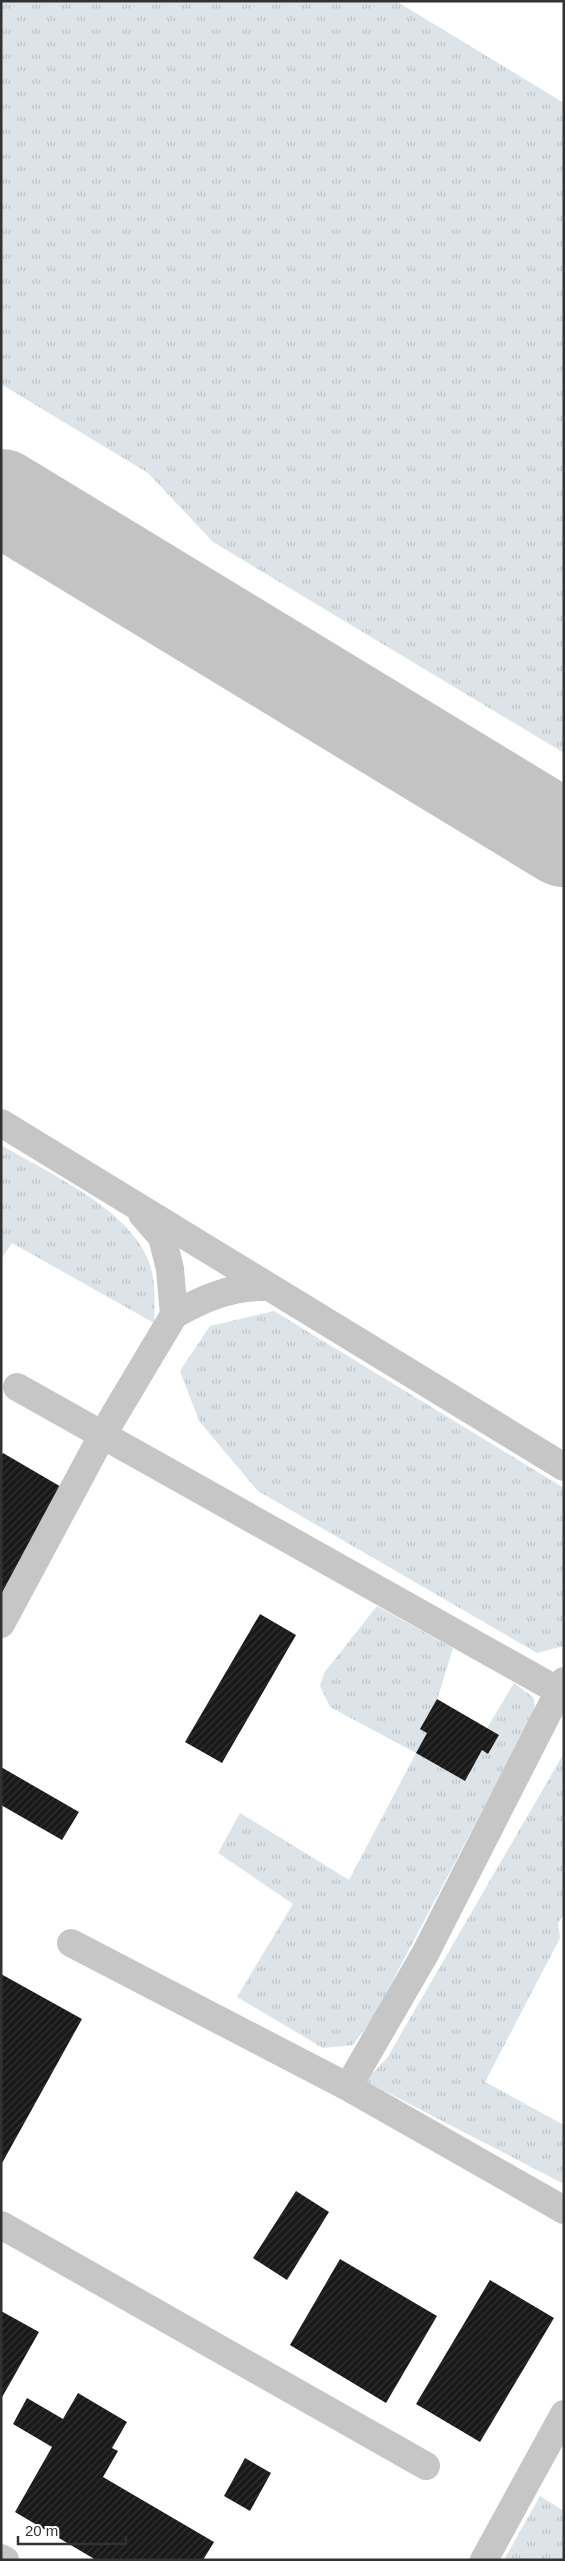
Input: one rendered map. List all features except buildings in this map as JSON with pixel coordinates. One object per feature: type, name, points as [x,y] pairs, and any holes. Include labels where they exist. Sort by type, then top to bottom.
[{"type":"lane","points":[[1,1122],[267,1287],[564,1467]]},
{"type":"lane","points":[[130,1201],[162,1237],[170,1269],[174,1315]]},
{"type":"lane","points":[[1,1624],[103,1434],[174,1315],[198,1302],[228,1291],[247,1286],[267,1287]]},
{"type":"lane","points":[[17,1387],[562,1688],[425,1954],[348,2087]]},
{"type":"lane","points":[[71,1943],[348,2087],[564,2210]]},
{"type":"lane","points":[[1,2224],[426,2466]]},
{"type":"lane","points":[[484,2560],[564,2414]]},
{"type":"lane","points":[[1,2558],[5,2560]]},
{"type":"green space","points":[[1,1],[396,1],[564,103],[564,753],[213,542],[148,473],[1,384]]},
{"type":"green space","points":[[1,1145],[84,1193],[104,1207],[137,1240],[151,1267],[155,1299],[154,1323],[12,1243],[1,1259]]},
{"type":"green space","points":[[274,1311],[564,1488],[564,1646],[537,1653],[258,1491],[199,1421],[180,1371],[210,1326]]},
{"type":"green space","points":[[377,1606],[453,1648],[427,1733],[416,1753],[330,1707],[320,1686],[324,1673]]},
{"type":"green space","points":[[514,1683],[534,1698],[535,1716],[504,1769],[373,2018],[353,2045],[323,2048],[237,1997],[293,1904],[218,1853],[240,1813],[349,1880],[416,1753],[465,1781],[482,1750],[488,1754],[499,1735],[487,1728]]},
{"type":"green space","points":[[564,1753],[564,1913],[558,1923],[560,1938],[485,2082],[564,2125],[564,2184],[365,2081],[387,2058]]},
{"type":"green space","points":[[540,2496],[564,2511],[563,2560],[504,2560]]},
{"type":"taxiway","points":[[1,497],[564,839]]}]
